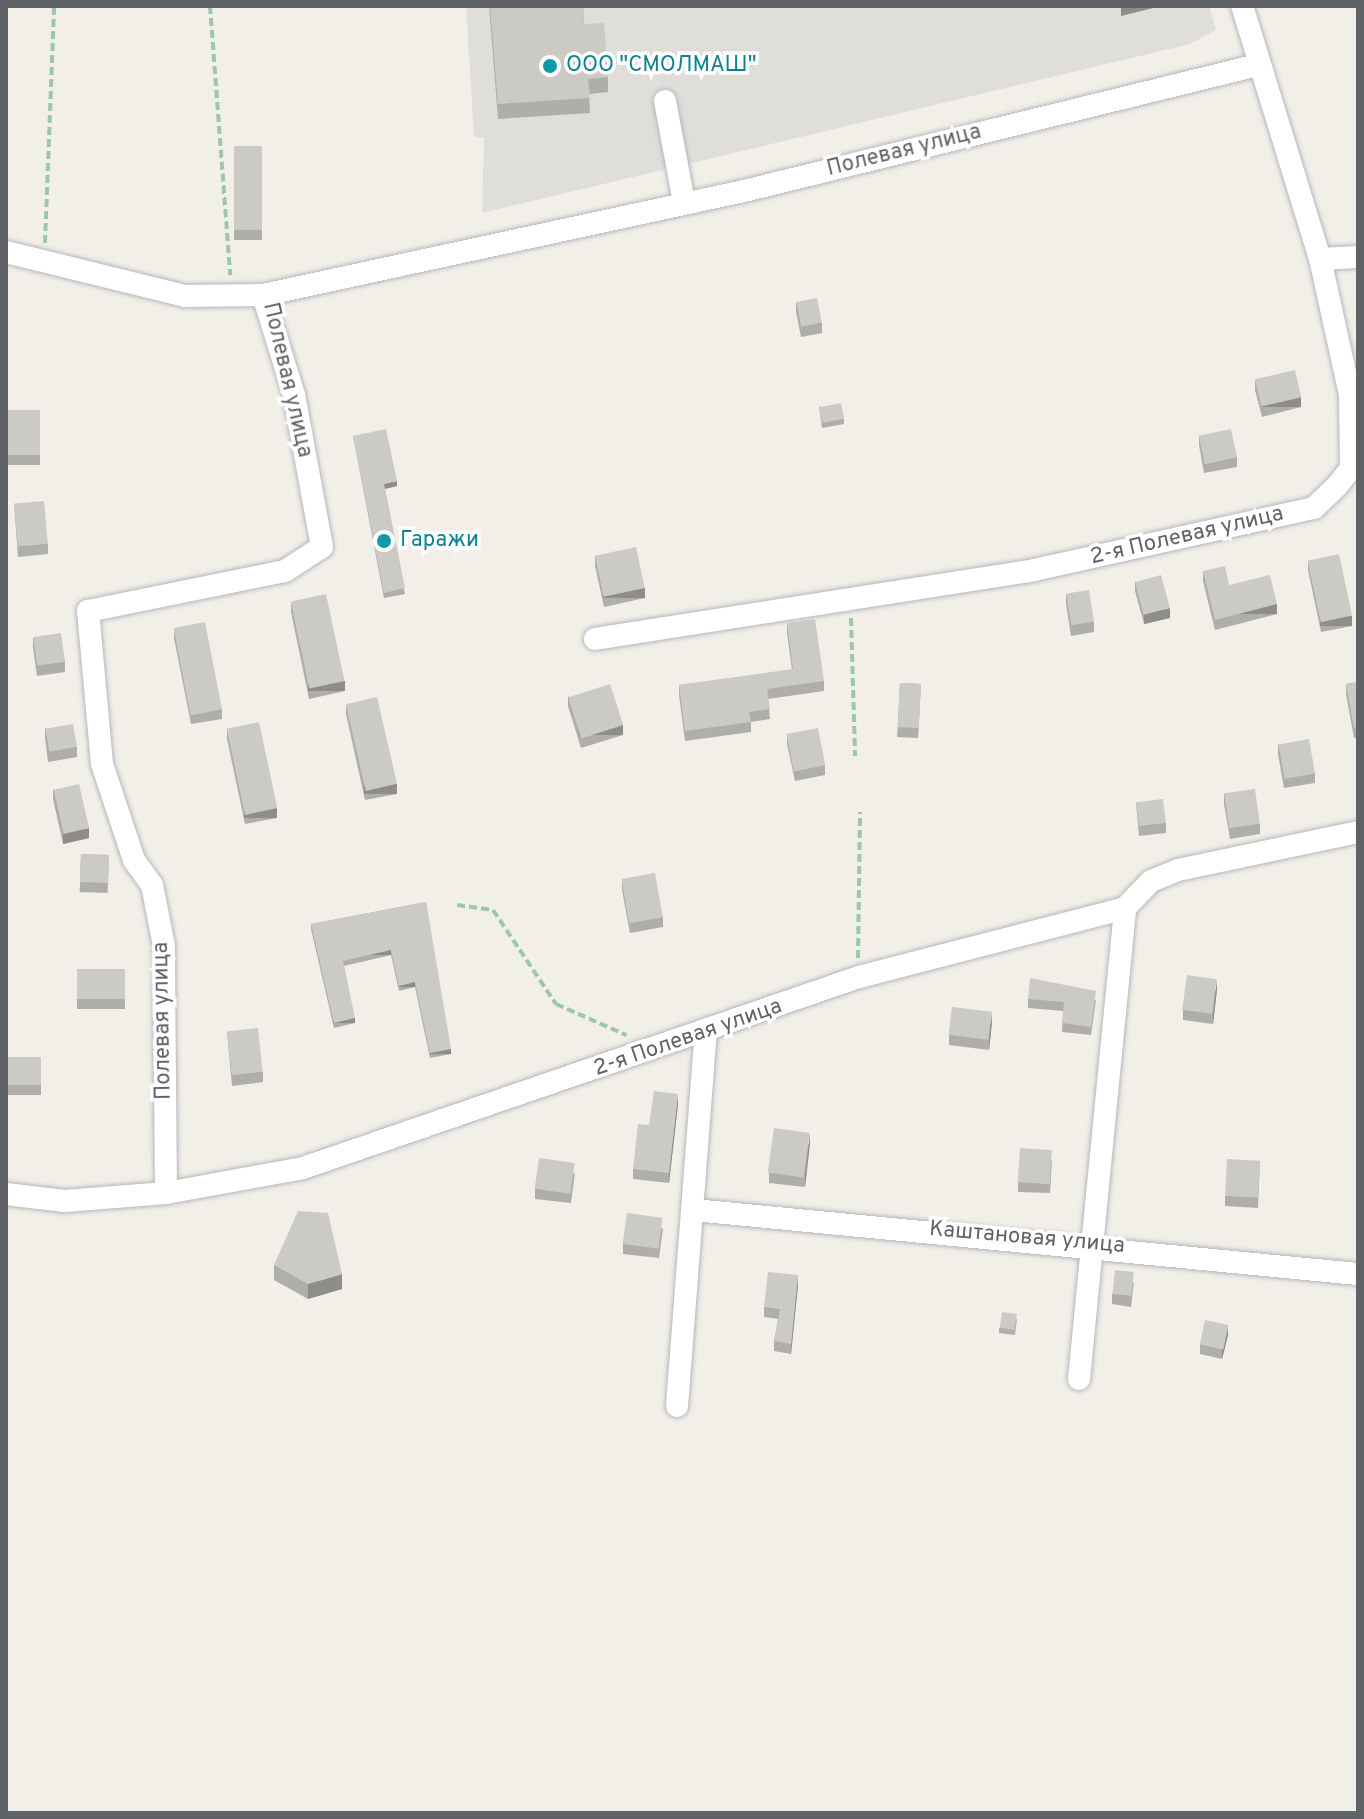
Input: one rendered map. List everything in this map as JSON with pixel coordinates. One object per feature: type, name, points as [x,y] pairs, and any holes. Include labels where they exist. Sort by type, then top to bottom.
[{"type":"street","name":"2-я Полевая улица","points":[[595,639],[1034,570],[1314,508],[1351,468],[1350,395],[1320,259],[1242,6]]},
{"type":"street","name":"Полевая улица","points":[[166,1193],[164,946],[152,885],[134,860],[102,764],[88,611],[285,571],[322,547],[294,395],[263,295],[684,203],[1258,65]]},
{"type":"street","points":[[665,101],[684,203]]},
{"type":"street","points":[[6,252],[185,296],[263,295]]},
{"type":"street","points":[[1320,259],[1358,257]]},
{"type":"street","points":[[1079,1379],[1125,908],[1151,881],[1178,870],[1358,832]]},
{"type":"street","name":"2-я Полевая улица","points":[[6,1194],[65,1201],[166,1193],[303,1168],[706,1033],[859,977],[1125,908]]},
{"type":"street","points":[[677,1406],[706,1033]]},
{"type":"street","name":"Каштановая улица","points":[[694,1210],[1091,1243],[1358,1274]]},
{"type":"path","points":[[44,261],[54,6]]},
{"type":"path","points":[[210,6],[232,297]]},
{"type":"path","points":[[851,600],[855,756]]},
{"type":"path","points":[[859,977],[860,812]]},
{"type":"path","points":[[457,905],[493,910],[556,1004],[637,1038]]},
{"type":"shaded area","points":[[466,6],[1209,6],[1216,30],[1190,44],[482,213],[484,138],[474,137]]},
{"type":"building","name":"ООО \"СМОЛМАШ\"","points":[[490,6],[583,6],[584,24],[604,23],[608,77],[588,79],[590,98],[498,104]]},
{"type":"building","points":[[234,146],[262,146],[262,230],[234,230]]},
{"type":"building","points":[[817,298],[822,323],[801,327],[796,302]]},
{"type":"building","points":[[1295,370],[1301,397],[1261,407],[1255,379]]},
{"type":"building","points":[[841,403],[844,419],[822,423],[819,407]]},
{"type":"building","points":[[8,410],[40,410],[40,455],[8,455]]},
{"type":"building","name":"Гаражи","points":[[386,429],[397,481],[384,484],[405,588],[384,593],[353,436]]},
{"type":"building","points":[[1231,429],[1237,457],[1205,464],[1199,436]]},
{"type":"building","points":[[44,501],[48,544],[18,546],[14,504]]},
{"type":"building","points":[[636,547],[645,588],[604,597],[595,556]]},
{"type":"building","points":[[1339,554],[1352,616],[1321,622],[1308,561]]},
{"type":"building","points":[[1225,566],[1229,585],[1270,575],[1277,604],[1215,620],[1203,571]]},
{"type":"building","points":[[1161,575],[1170,608],[1144,615],[1135,582]]},
{"type":"building","points":[[1089,590],[1094,622],[1071,625],[1066,594]]},
{"type":"building","points":[[326,594],[345,681],[309,689],[291,601]]},
{"type":"building","points":[[815,619],[824,681],[767,689],[770,709],[749,712],[751,722],[685,731],[679,685],[793,669],[787,623]]},
{"type":"building","points":[[205,622],[222,709],[191,715],[174,628]]},
{"type":"building","points":[[61,633],[65,662],[37,666],[33,637]]},
{"type":"building","points":[[1358,682],[1358,728],[1354,728],[1346,684]]},
{"type":"building","points":[[900,683],[921,684],[919,728],[898,727]]},
{"type":"building","points":[[610,684],[623,725],[581,738],[568,698]]},
{"type":"building","points":[[377,697],[397,784],[366,791],[346,704]]},
{"type":"building","points":[[259,722],[277,808],[245,815],[227,729]]},
{"type":"building","points":[[73,724],[77,747],[49,752],[45,729]]},
{"type":"building","points":[[818,728],[825,765],[794,771],[787,734]]},
{"type":"building","points":[[1309,739],[1315,773],[1285,779],[1278,744]]},
{"type":"building","points":[[79,784],[89,828],[64,834],[54,790]]},
{"type":"building","points":[[1255,789],[1260,824],[1229,828],[1224,793]]},
{"type":"building","points":[[1163,799],[1166,823],[1139,826],[1136,802]]},
{"type":"building","points":[[81,854],[109,855],[108,883],[80,882]]},
{"type":"building","points":[[655,873],[663,917],[629,923],[622,879]]},
{"type":"building","points":[[426,902],[451,1049],[430,1053],[415,982],[399,986],[391,950],[343,961],[355,1018],[334,1023],[311,924]]},
{"type":"building","points":[[77,969],[125,969],[125,999],[77,999]]},
{"type":"building","points":[[1187,975],[1217,979],[1212,1014],[1182,1010]]},
{"type":"building","points":[[1030,978],[1096,991],[1091,1027],[1062,1023],[1064,1002],[1028,999]]},
{"type":"building","points":[[952,1007],[992,1012],[988,1040],[949,1035]]},
{"type":"building","points":[[258,1028],[263,1072],[232,1075],[227,1031]]},
{"type":"building","points":[[8,1057],[41,1057],[41,1085],[8,1085]]},
{"type":"building","points":[[654,1091],[678,1094],[669,1173],[633,1169],[638,1124],[649,1125]]},
{"type":"building","points":[[774,1128],[810,1133],[803,1178],[768,1173]]},
{"type":"building","points":[[1020,1148],[1052,1150],[1050,1184],[1018,1182]]},
{"type":"building","points":[[539,1158],[575,1163],[570,1194],[535,1189]]},
{"type":"building","points":[[1227,1159],[1260,1161],[1258,1198],[1225,1196]]},
{"type":"building","points":[[298,1211],[328,1213],[342,1274],[308,1284],[274,1265]]},
{"type":"building","points":[[627,1213],[663,1218],[658,1249],[623,1244]]},
{"type":"building","points":[[1115,1270],[1134,1272],[1131,1296],[1112,1294]]},
{"type":"building","points":[[768,1272],[798,1275],[791,1344],[774,1341],[780,1309],[764,1307]]},
{"type":"building","points":[[1002,1312],[1017,1314],[1015,1330],[1000,1328]]},
{"type":"building","points":[[1205,1320],[1228,1325],[1223,1349],[1200,1344]]},
{"type":"place","name":"ООО \"СМОЛМАШ\"","points":[[550,66]]},
{"type":"place","name":"Гаражи","points":[[384,541]]}]
